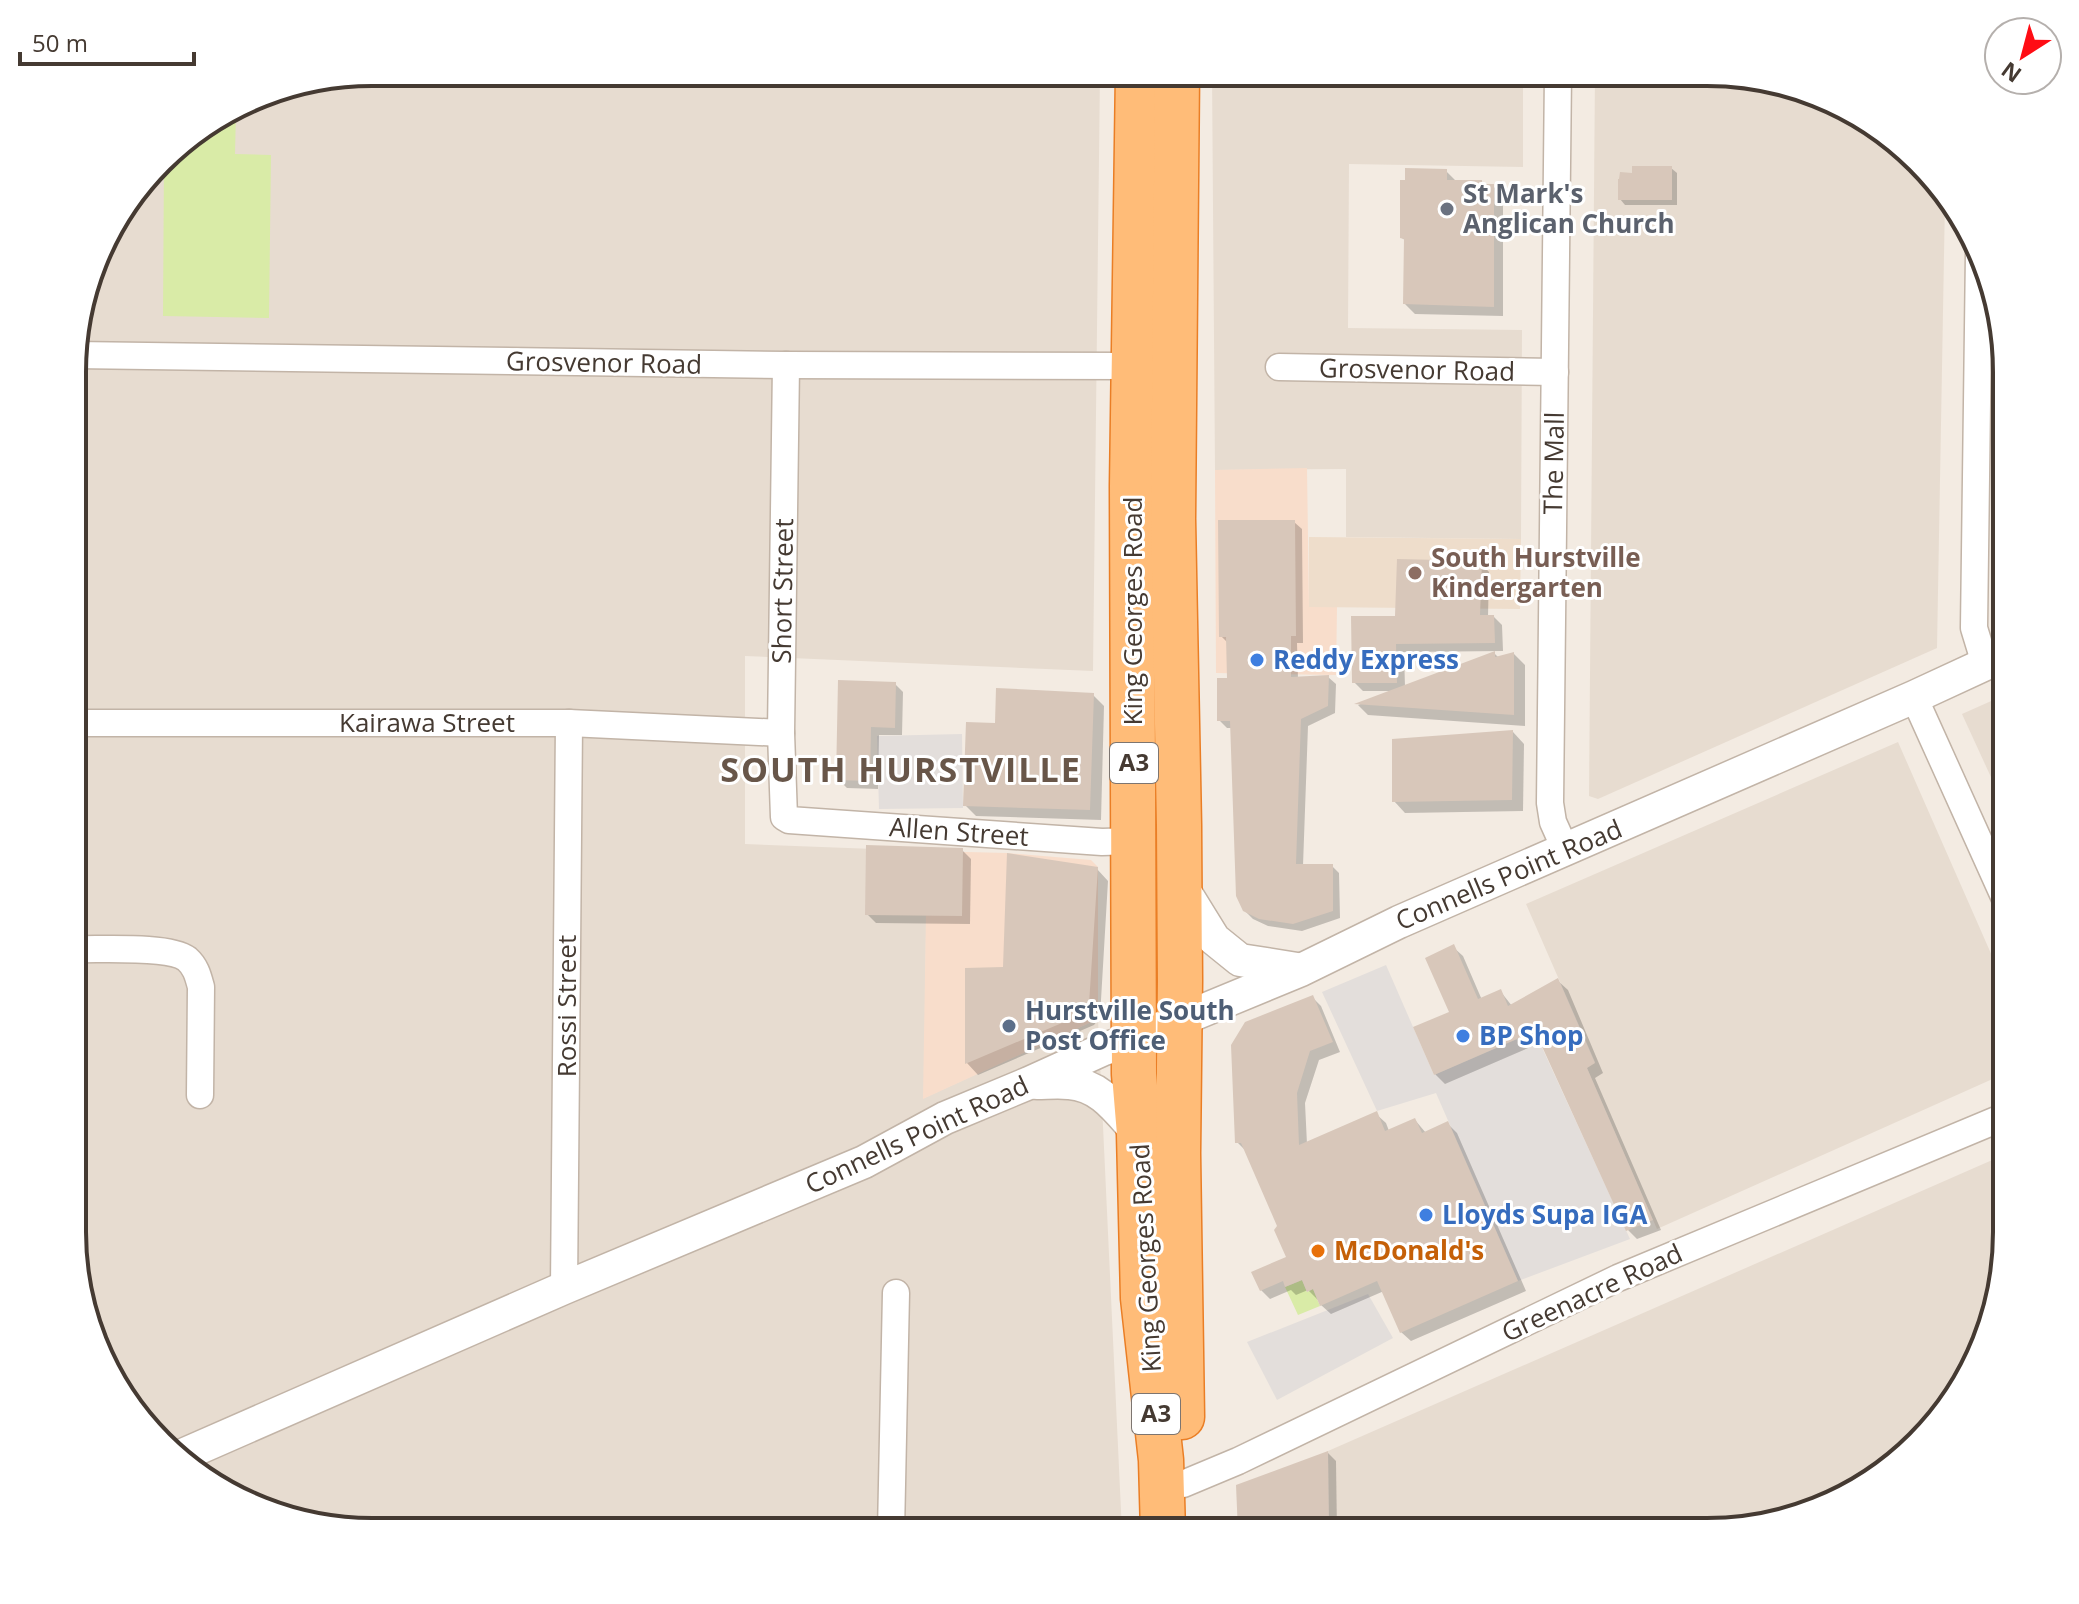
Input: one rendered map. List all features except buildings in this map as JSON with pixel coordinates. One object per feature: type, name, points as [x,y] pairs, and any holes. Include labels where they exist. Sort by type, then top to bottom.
[{"type":"highway","name":"King Georges Road","points":[[1138,86],[1132,500],[1134,1074],[1139,1134],[1143,1298],[1161,1460],[1163,1518]]},
{"type":"highway","name":"King Georges Road","points":[[1177,86],[1173,519],[1180,884],[1178,1153],[1183,1518]]},
{"type":"street","name":"The Mall","points":[[1558,86],[1550,803],[1553,822],[1566,851]]},
{"type":"street","points":[[1979,282],[1974,628],[1993,655]]},
{"type":"street","name":"Grosvenor Road","points":[[87,355],[786,365],[1134,366]]},
{"type":"street","name":"Short Street","points":[[784,817],[781,733],[786,365]]},
{"type":"street","name":"Grosvenor Road","points":[[1279,367],[1555,372]]},
{"type":"street","name":"Connells Point Road","points":[[190,1452],[564,1288],[864,1162],[945,1118],[1104,1049],[1301,970],[1399,922],[1993,660]]},
{"type":"street","points":[[1914,697],[1993,872]]},
{"type":"street","name":"Kairawa Street","points":[[86,723],[569,723],[781,733]]},
{"type":"street","name":"Rossi Street","points":[[564,1288],[569,723]]},
{"type":"street","name":"Allen Street","points":[[784,817],[789,820],[1102,842],[1134,841]]},
{"type":"street","points":[[1180,884],[1214,939],[1240,960],[1301,970]]},
{"type":"street","points":[[86,949],[160,951],[184,956],[191,963],[201,987],[200,1095]]},
{"type":"street","points":[[1029,1083],[1069,1083],[1101,1093],[1139,1134]]},
{"type":"street","name":"Greenacre Road","points":[[1183,1484],[1238,1461],[1618,1278],[1993,1121]]},
{"type":"street","points":[[891,1518],[896,1293]]},
{"type":"shaded area","points":[[1100,86],[1093,671],[745,656],[745,844],[927,851],[924,1098],[1098,1019],[1121,1518],[335,1516],[263,1496],[229,1480],[184,1447],[134,1391],[108,1341],[88,1269],[86,1232],[88,335],[108,263],[124,229],[157,184],[198,145],[229,124],[280,101],[335,88]]},
{"type":"shaded area","points":[[1212,86],[1523,86],[1523,167],[1349,164],[1348,328],[1522,330],[1521,539],[1346,537],[1346,469],[1215,470]]},
{"type":"shaded area","points":[[1595,86],[1744,88],[1799,101],[1850,124],[1881,145],[1909,170],[1945,213],[1937,648],[1598,799],[1589,796]]},
{"type":"shaded area","points":[[1307,468],[1309,607],[1337,607],[1336,675],[1216,673],[1215,470]]},
{"type":"shaded area","name":"South Hurstville Kindergarten","points":[[1309,537],[1521,539],[1520,609],[1309,607]]},
{"type":"shaded area","points":[[1993,700],[1993,782],[1962,714]]},
{"type":"shaded area","points":[[962,734],[963,808],[879,809],[877,736]]},
{"type":"shaded area","points":[[1898,742],[1993,958],[1993,1079],[1657,1229],[1587,1068],[1595,1062],[1526,904]]},
{"type":"shaded area","points":[[927,851],[1091,860],[1098,867],[1098,1019],[923,1099]]},
{"type":"shaded area","points":[[1386,965],[1434,1075],[1515,1040],[1539,1041],[1630,1239],[1518,1281],[1436,1093],[1377,1111],[1322,992]]},
{"type":"shaded area","points":[[1993,1160],[1991,1269],[1978,1324],[1955,1375],[1934,1406],[1895,1447],[1850,1480],[1816,1496],[1744,1516],[1707,1518],[1329,1518],[1328,1451]]},
{"type":"shaded area","points":[[1368,1294],[1393,1338],[1277,1400],[1247,1342]]},
{"type":"green space","points":[[236,121],[235,154],[271,155],[269,318],[163,316],[164,177],[198,145]]},
{"type":"green space","points":[[1302,1280],[1307,1292],[1313,1289],[1320,1306],[1298,1315],[1285,1287]]},
{"type":"place","name":"St Mark's Anglican Church","points":[[1447,209]]},
{"type":"place","name":"South Hurstville Kindergarten","points":[[1415,573]]},
{"type":"place","name":"Reddy Express","points":[[1257,660]]},
{"type":"place","name":"Hurstville South Post Office","points":[[1009,1026]]},
{"type":"place","name":"BP Shop","points":[[1463,1036]]},
{"type":"place","name":"Lloyds Supa IGA","points":[[1426,1215]]},
{"type":"place","name":"McDonald's","points":[[1318,1251]]},
{"type":"district","name":"SOUTH HURSTVILLE","points":[[901,770]]}]
